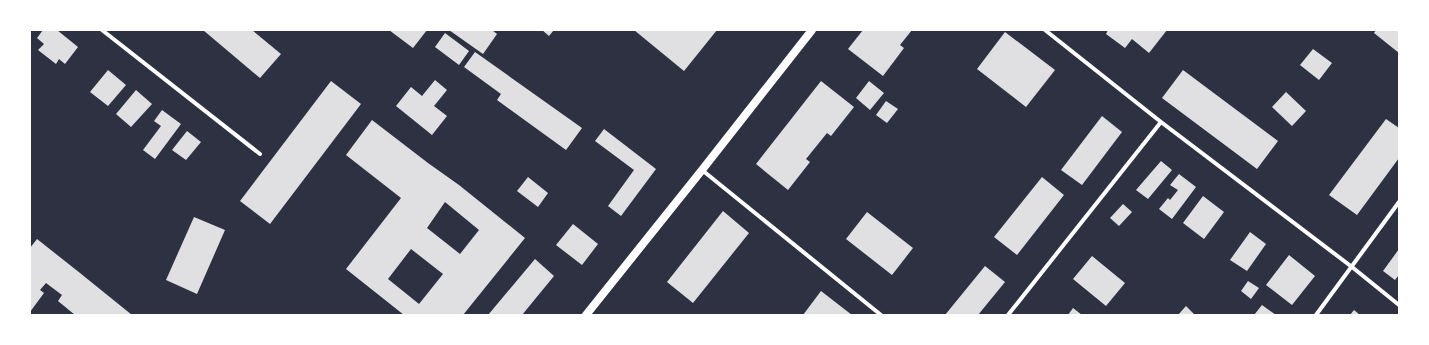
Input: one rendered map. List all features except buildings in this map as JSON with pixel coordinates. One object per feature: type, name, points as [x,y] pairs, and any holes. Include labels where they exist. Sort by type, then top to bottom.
[{"type":"main road","points":[[586,315],[812,30]]},
{"type":"street","points":[[102,30],[260,154]]},
{"type":"street","points":[[1045,30],[1161,122],[1352,267],[1399,306]]},
{"type":"street","points":[[1008,315],[1161,122]]},
{"type":"street","points":[[702,170],[881,315]]},
{"type":"street","points":[[1316,315],[1399,202]]}]
